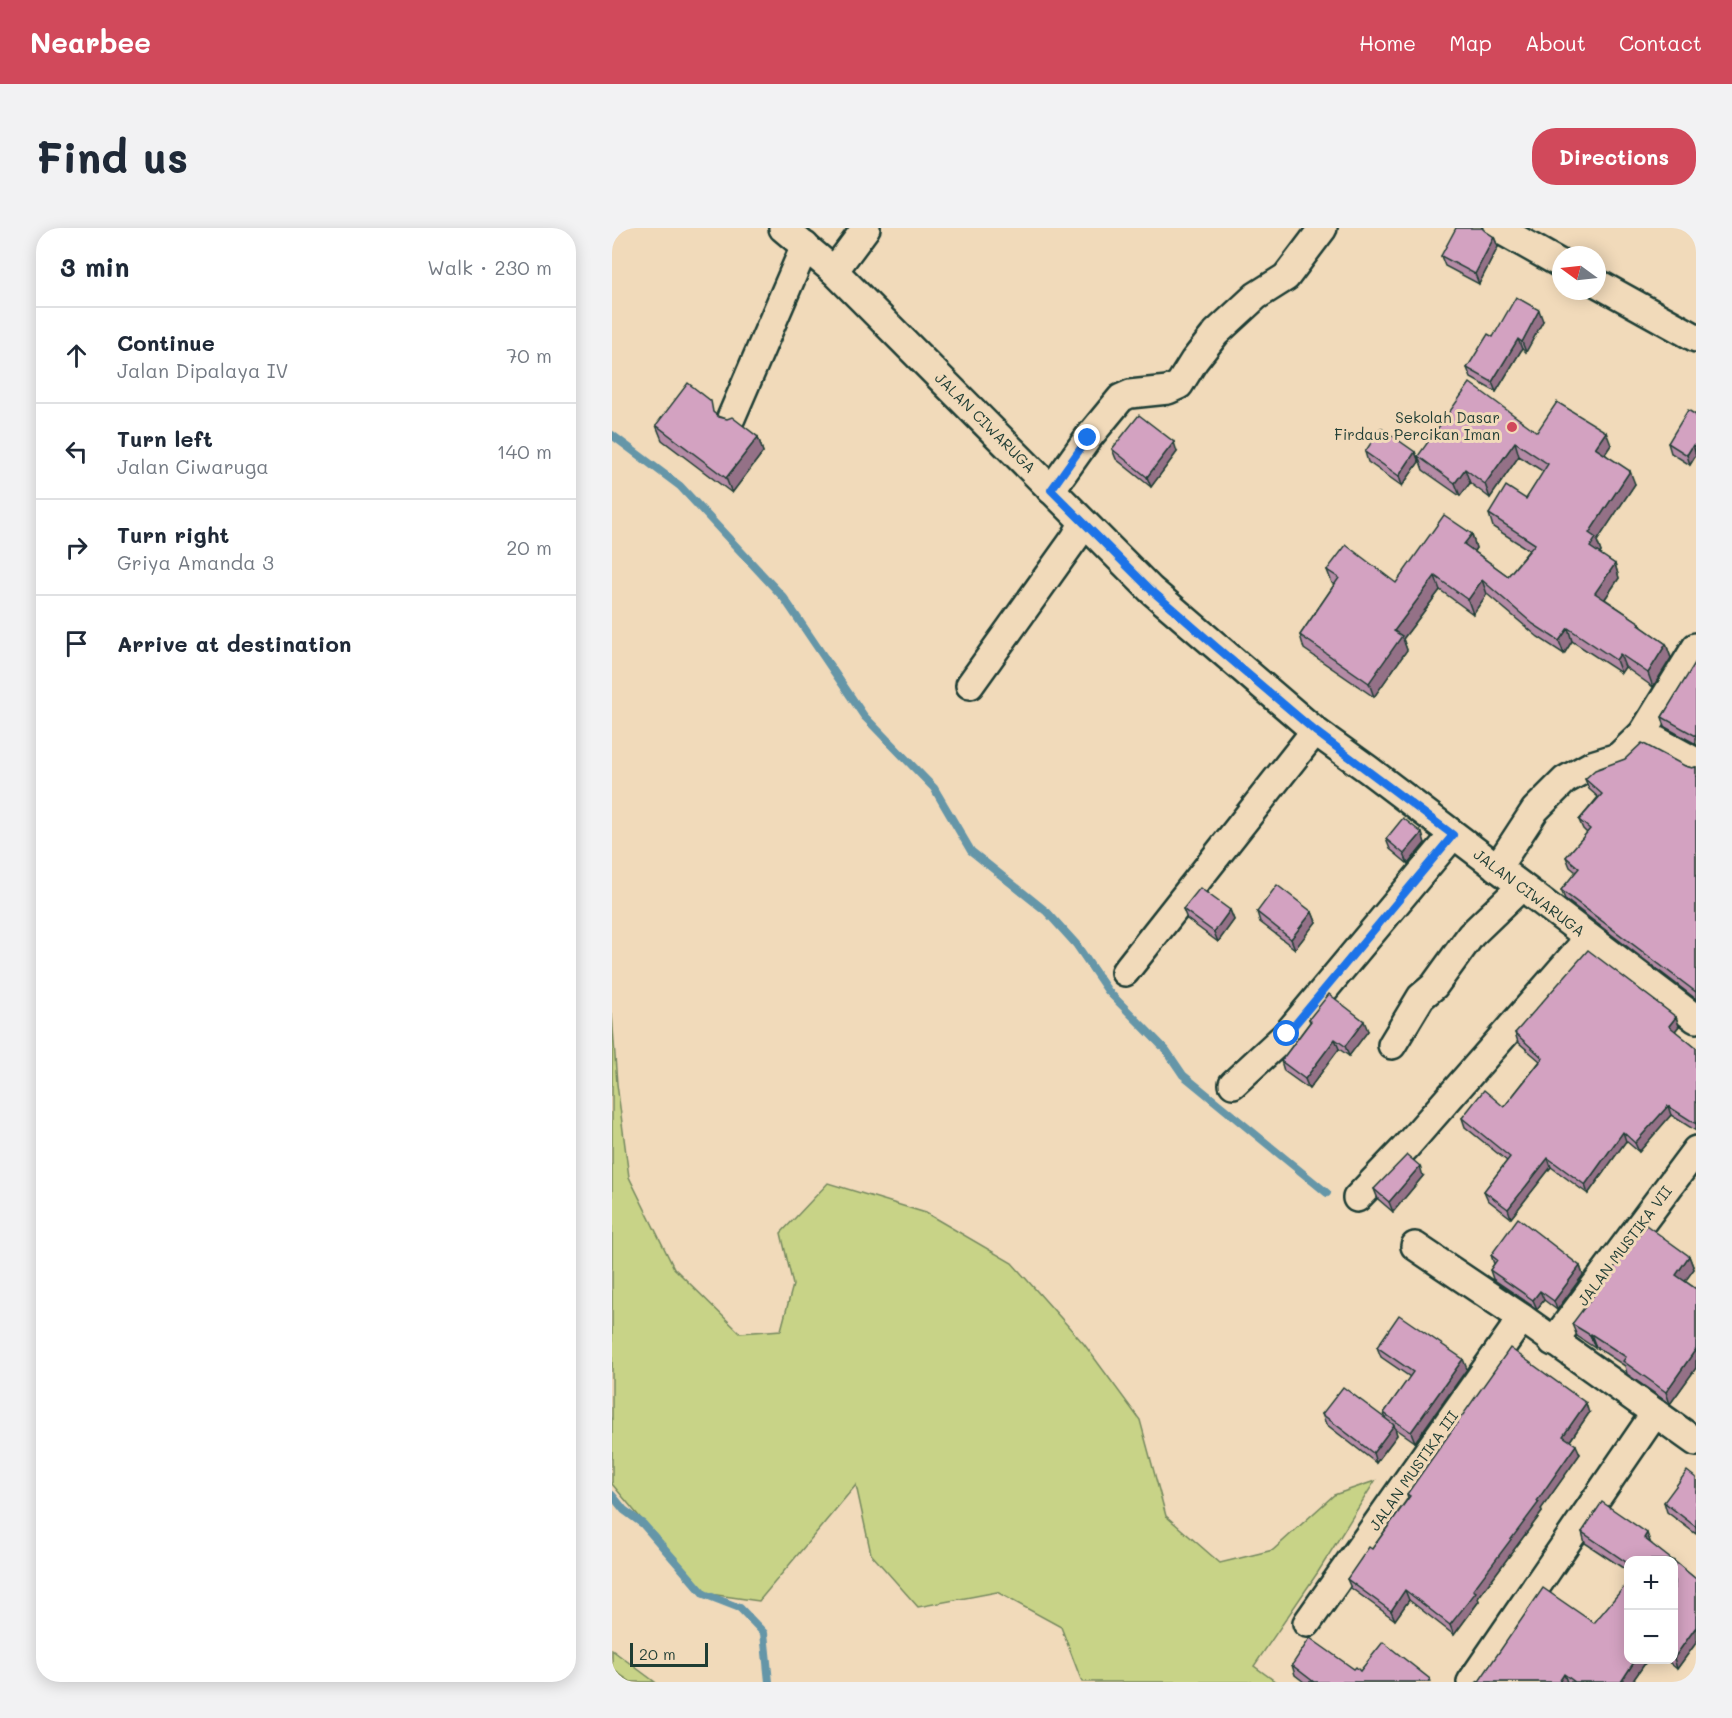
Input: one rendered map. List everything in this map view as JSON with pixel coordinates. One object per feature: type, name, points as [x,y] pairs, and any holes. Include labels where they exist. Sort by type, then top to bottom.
[{"type":"street","name":"JALAN CIWARUGA","points":[[783,228],[834,272],[1151,590],[1315,731],[1696,1019]]},
{"type":"street","points":[[834,272],[866,228]]},
{"type":"street","points":[[1051,490],[1088,438],[1121,398],[1130,393],[1168,390],[1179,385],[1216,333],[1256,296],[1286,277],[1323,228]]},
{"type":"street","points":[[1497,228],[1552,259]]},
{"type":"street","points":[[731,418],[805,246]]},
{"type":"street","points":[[1606,289],[1696,338]]},
{"type":"street","points":[[970,686],[1075,538],[1083,523]]},
{"type":"street","points":[[1497,868],[1535,810],[1565,780],[1593,765],[1618,757],[1643,733],[1696,647]]},
{"type":"street","points":[[1125,972],[1315,731]]},
{"type":"street","points":[[1643,733],[1696,762]]},
{"type":"street","points":[[1233,1084],[1287,1034],[1453,835]]},
{"type":"street","points":[[1392,1046],[1421,997],[1434,986],[1472,935],[1521,886]]},
{"type":"street","points":[[1357,1198],[1405,1148],[1590,938]]},
{"type":"street","name":"JALAN MUSTIKA VII","points":[[1553,1342],[1696,1150]]},
{"type":"street","points":[[1415,1246],[1522,1318],[1696,1442]]},
{"type":"street","name":"JALAN MUSTIKA III","points":[[1307,1623],[1522,1318]]},
{"type":"street","points":[[1471,1682],[1655,1413]]},
{"type":"green space","points":[[612,1014],[617,1084],[629,1177],[674,1268],[740,1333],[781,1330],[793,1285],[781,1233],[828,1183],[926,1213],[1012,1263],[1084,1344],[1140,1420],[1166,1516],[1220,1563],[1273,1550],[1334,1495],[1375,1481],[1318,1572],[1254,1666],[1276,1682],[1082,1682],[1061,1627],[997,1592],[918,1607],[871,1554],[856,1485],[759,1601],[703,1593],[612,1484]]},
{"type":"green space","points":[[612,1650],[655,1682],[631,1682],[612,1669]]},
{"type":"building","points":[[1456,228],[1482,228],[1494,237],[1475,274],[1441,256]]},
{"type":"building","points":[[1516,297],[1539,310],[1522,342],[1518,339],[1492,382],[1467,368],[1488,334],[1493,337]]},
{"type":"building","points":[[688,383],[711,401],[713,412],[719,417],[727,419],[732,417],[758,437],[726,478],[656,425]]},
{"type":"building","points":[[1470,383],[1537,432],[1557,402],[1606,432],[1595,448],[1630,471],[1589,533],[1596,538],[1590,547],[1615,564],[1595,593],[1640,623],[1639,625],[1666,644],[1648,673],[1620,654],[1616,660],[1568,628],[1559,641],[1533,624],[1482,580],[1468,600],[1435,576],[1394,631],[1402,636],[1369,683],[1300,635],[1339,578],[1327,570],[1346,545],[1396,583],[1444,515],[1472,534],[1464,544],[1508,576],[1535,544],[1489,514],[1506,486],[1526,499],[1548,464],[1515,442],[1485,484],[1465,469],[1455,483],[1418,456]]},
{"type":"building","points":[[1688,410],[1696,415],[1696,447],[1693,445],[1687,455],[1668,443]]},
{"type":"building","points":[[1139,415],[1174,442],[1147,477],[1112,449]]},
{"type":"building","points":[[1381,428],[1415,452],[1399,476],[1365,452]]},
{"type":"building","points":[[1696,663],[1696,736],[1662,717]]},
{"type":"building","points":[[1642,743],[1685,766],[1696,767],[1696,992],[1561,890],[1579,868],[1566,857],[1590,829],[1579,820],[1602,794],[1585,779],[1595,770],[1625,759]]},
{"type":"building","points":[[1403,818],[1422,833],[1404,854],[1386,839]]},
{"type":"building","points":[[1277,885],[1312,912],[1291,939],[1257,912]]},
{"type":"building","points":[[1200,888],[1230,910],[1214,932],[1183,909]]},
{"type":"building","points":[[1588,950],[1676,1017],[1669,1026],[1696,1048],[1696,1124],[1668,1106],[1635,1143],[1623,1132],[1585,1185],[1548,1158],[1508,1209],[1484,1191],[1510,1157],[1462,1118],[1484,1090],[1504,1107],[1543,1058],[1515,1033]]},
{"type":"building","points":[[1329,994],[1364,1021],[1345,1046],[1335,1039],[1305,1079],[1281,1061]]},
{"type":"building","points":[[1407,1155],[1420,1166],[1389,1202],[1374,1189]]},
{"type":"building","points":[[1518,1218],[1580,1266],[1554,1301],[1540,1291],[1533,1300],[1490,1270],[1497,1260],[1491,1255]]},
{"type":"building","points":[[1646,1225],[1689,1256],[1676,1275],[1696,1289],[1696,1349],[1666,1392],[1623,1361],[1626,1357],[1572,1324]]},
{"type":"building","points":[[1399,1315],[1463,1359],[1411,1432],[1384,1413],[1413,1372],[1377,1347]]},
{"type":"building","points":[[1510,1348],[1586,1403],[1563,1436],[1576,1445],[1537,1501],[1539,1502],[1473,1590],[1476,1592],[1450,1625],[1405,1590],[1391,1611],[1347,1579],[1369,1547],[1372,1549],[1410,1496],[1407,1494]]},
{"type":"building","points":[[1343,1387],[1394,1425],[1373,1453],[1322,1414]]},
{"type":"building","points":[[1687,1471],[1696,1478],[1696,1527],[1664,1502]]},
{"type":"building","points":[[1602,1502],[1647,1533],[1644,1538],[1667,1556],[1624,1556],[1624,1561],[1582,1532]]},
{"type":"building","points":[[1678,1564],[1696,1579],[1696,1627],[1678,1652]]},
{"type":"building","points":[[1624,1587],[1624,1664],[1633,1664],[1621,1682],[1575,1682],[1564,1674],[1559,1682],[1477,1682],[1543,1588],[1594,1623]]},
{"type":"building","points":[[1310,1638],[1360,1671],[1383,1642],[1430,1679],[1428,1682],[1314,1682],[1292,1665]]},
{"type":"waterway","points":[[612,435],[680,486],[784,598],[864,716],[934,788],[971,851],[1047,912],[1076,944],[1108,991],[1166,1050],[1183,1075],[1327,1193]]},
{"type":"waterway","points":[[612,1495],[624,1510],[643,1524],[704,1594],[740,1608],[764,1633],[769,1682]]},
{"type":"place","name":"Sekolah Dasar Firdaus Percikan Iman","points":[[1512,427]]},
{"type":"route","points":[[1088,438],[1051,490],[1151,590],[1215,646],[1315,731],[1453,835],[1287,1034]]}]
